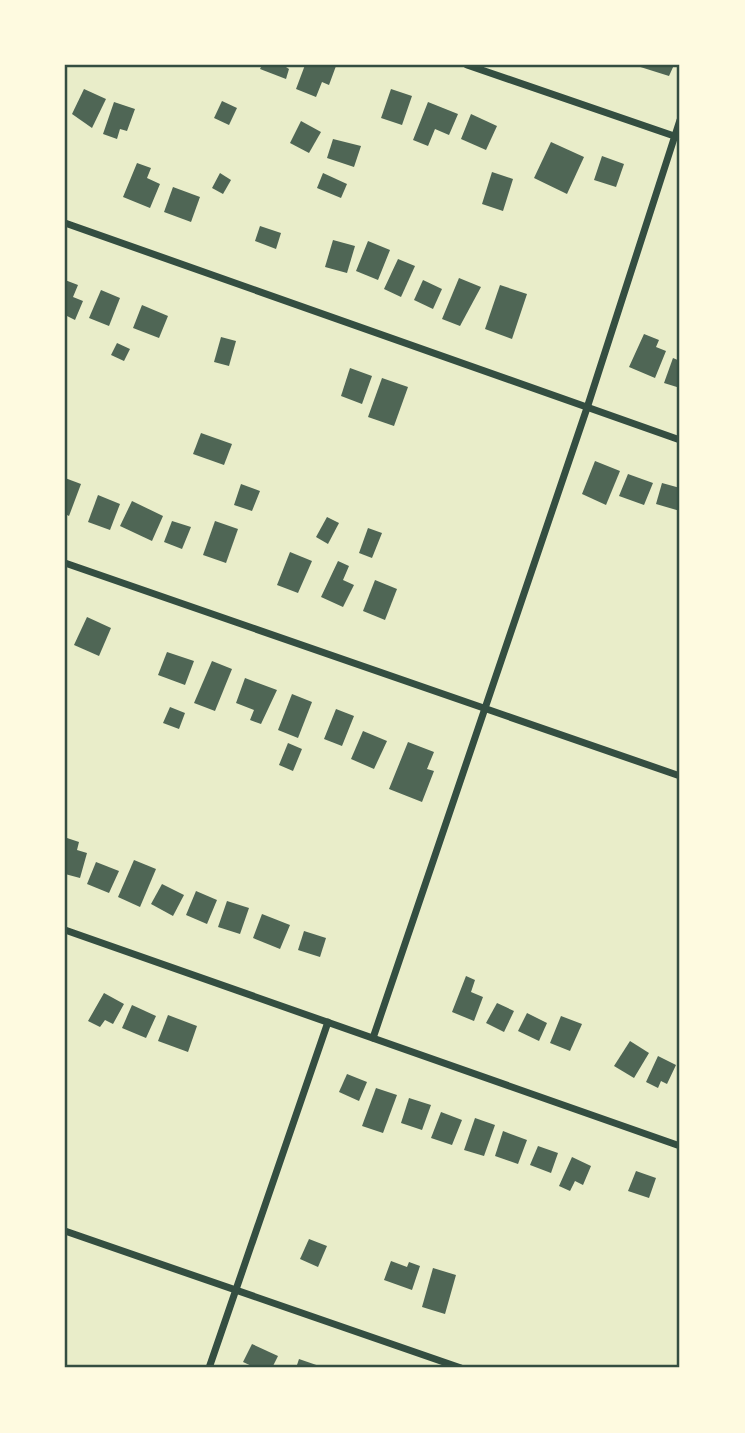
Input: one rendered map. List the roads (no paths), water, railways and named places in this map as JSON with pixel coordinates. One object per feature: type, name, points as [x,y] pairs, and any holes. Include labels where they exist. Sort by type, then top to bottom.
[{"type":"street","points":[[467,65],[679,138]]},
{"type":"street","points":[[373,1038],[679,138],[680,120]]},
{"type":"street","points":[[65,223],[680,440]]},
{"type":"street","points":[[65,563],[680,776]]},
{"type":"street","points":[[65,930],[680,1146]]},
{"type":"street","points":[[209,1368],[328,1023]]},
{"type":"street","points":[[65,1231],[461,1368]]}]
